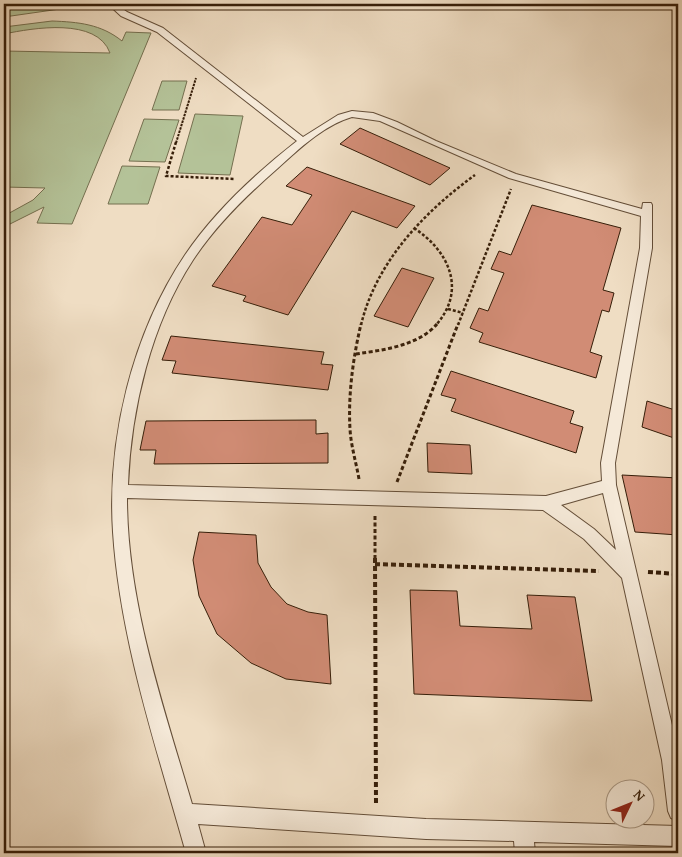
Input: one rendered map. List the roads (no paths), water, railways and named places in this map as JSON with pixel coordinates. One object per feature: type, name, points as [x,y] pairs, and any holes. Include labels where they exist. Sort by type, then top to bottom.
[{"type":"lane","points":[[112,4],[124,14],[160,30],[304,142]]},
{"type":"lane","points":[[196,853],[134,624],[120,532],[122,457],[137,380],[156,323],[184,266],[220,217],[258,180],[304,142],[340,118],[352,114],[369,116],[516,177],[647,209],[646,248],[608,463],[609,485],[627,572],[671,760],[678,811]]},
{"type":"lane","points":[[121,491],[546,502],[609,485]]},
{"type":"lane","points":[[546,502],[589,534],[627,572]]},
{"type":"lane","points":[[185,813],[376,826],[678,836]]},
{"type":"lane","points":[[524,832],[525,853]]}]
